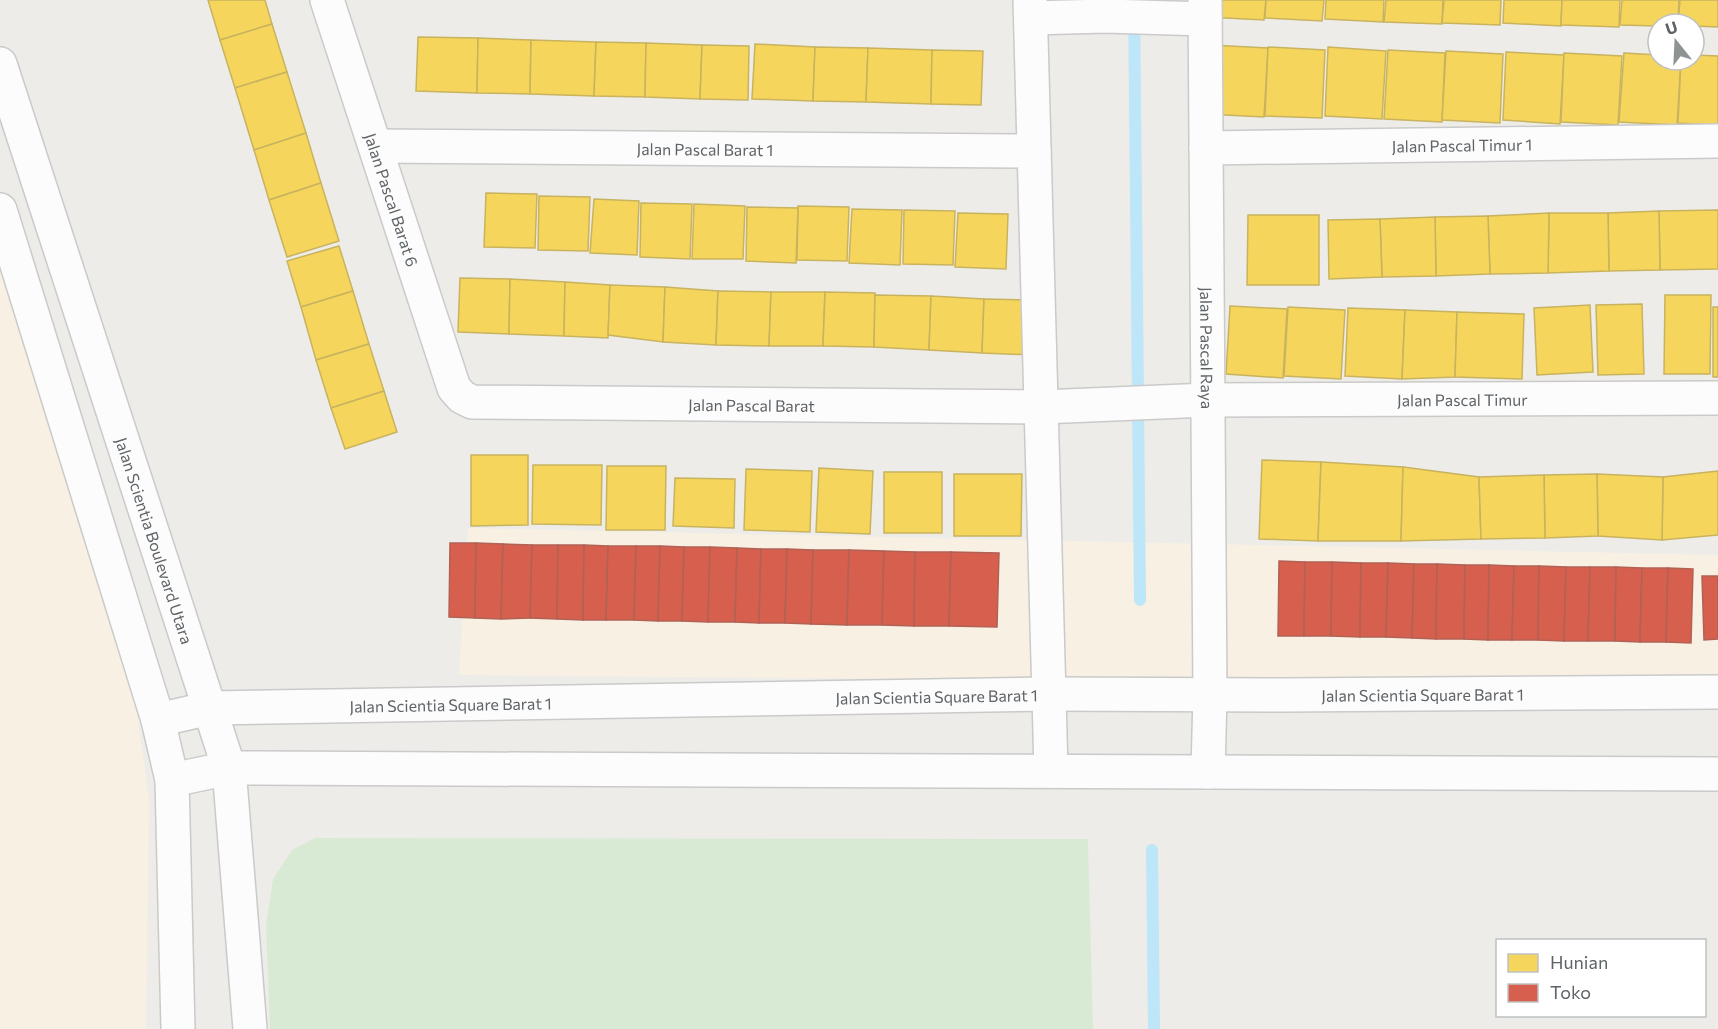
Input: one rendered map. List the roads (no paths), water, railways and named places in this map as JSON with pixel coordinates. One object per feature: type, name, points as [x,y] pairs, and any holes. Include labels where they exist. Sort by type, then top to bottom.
[{"type":"street","name":"Jalan Pascal Barat 6","points":[[327,0],[454,388],[462,397]]},
{"type":"street","points":[[1052,771],[1030,9],[1106,16],[1168,17],[1205,10]]},
{"type":"street","name":"Jalan Pascal Raya","points":[[1205,10],[1210,695],[1208,772]]},
{"type":"street","name":"Jalan Scientia Boulevard Utara","points":[[0,64],[230,768],[250,1029]]},
{"type":"street","name":"Jalan Pascal Timur 1","points":[[1206,148],[1718,141]]},
{"type":"street","name":"Jalan Pascal Barat 1","points":[[375,146],[1034,152]]},
{"type":"street","points":[[0,210],[158,720],[172,780],[178,1029]]},
{"type":"street","name":"Jalan Pascal Barat","points":[[462,397],[472,402],[1042,406],[1111,404]]},
{"type":"street","name":"Jalan Pascal Timur","points":[[1111,404],[1208,400],[1718,398]]},
{"type":"street","name":"Jalan Scientia Square Barat 1","points":[[158,720],[210,708],[1048,694],[1718,692]]},
{"type":"street","points":[[172,780],[230,768],[1718,774]]},
{"type":"waterway","points":[[1134,0],[1140,600]]},
{"type":"waterway","points":[[1152,850],[1154,1029]]}]
